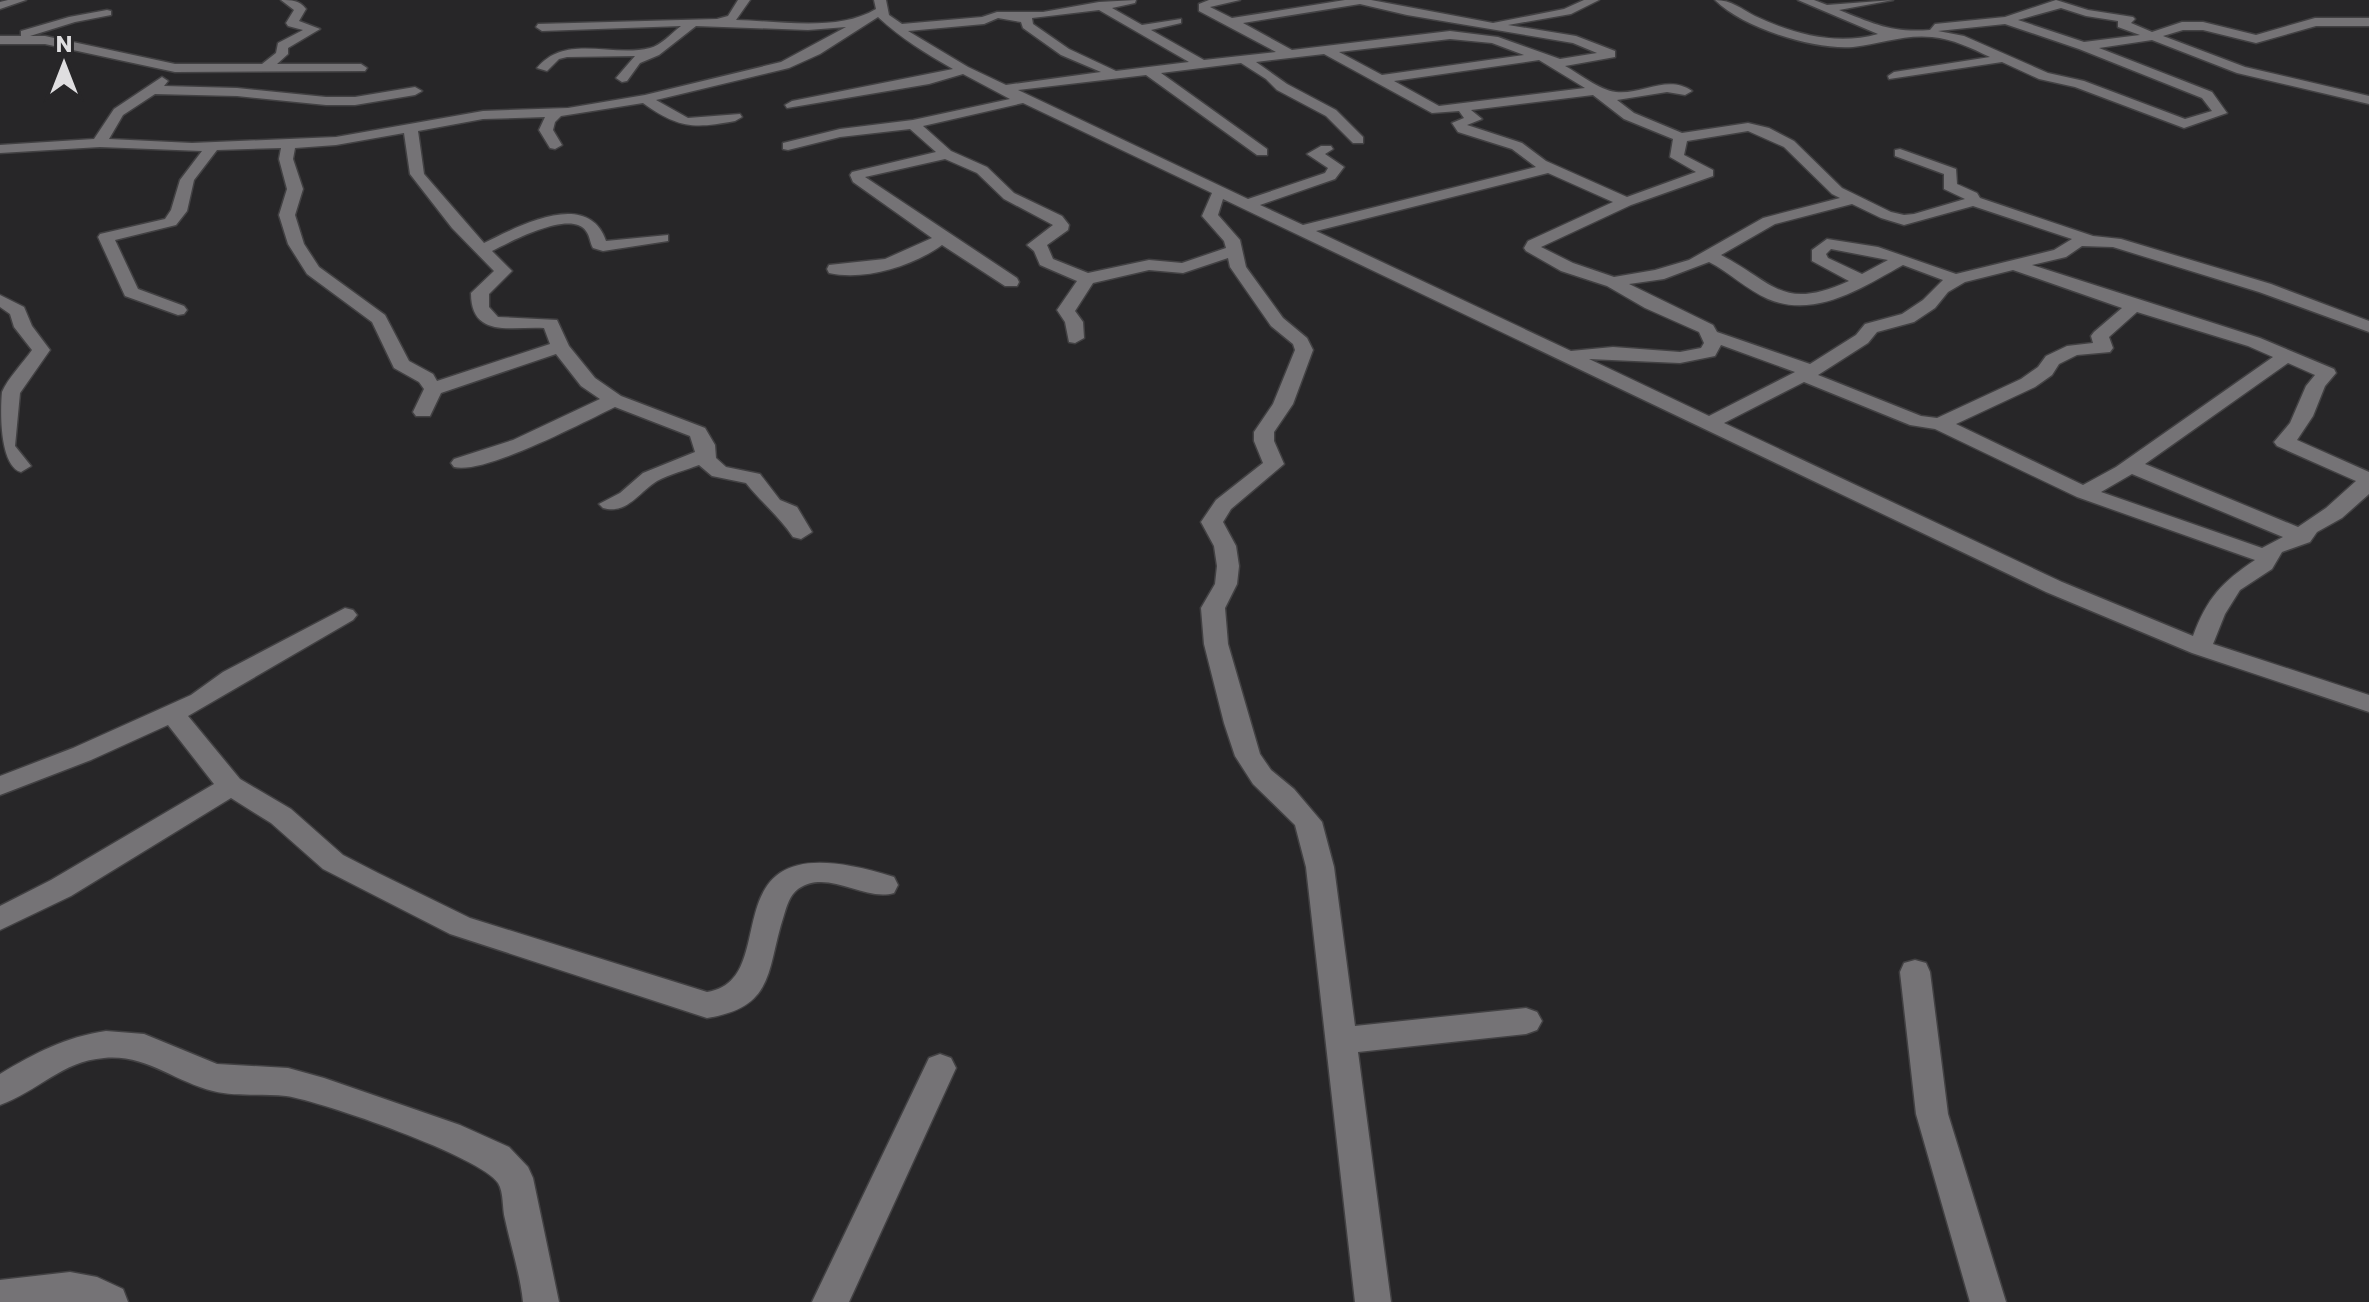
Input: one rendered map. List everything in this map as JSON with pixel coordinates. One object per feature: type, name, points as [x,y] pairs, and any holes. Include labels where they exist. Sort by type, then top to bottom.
[{"type":"street","points":[[0,6],[20,0]]},
{"type":"street","points":[[266,67],[282,54],[282,46],[314,29],[292,23],[300,9],[287,0]]},
{"type":"street","points":[[729,21],[744,0]]},
{"type":"street","points":[[1234,0],[1205,4],[1203,9],[1288,53]]},
{"type":"street","points":[[1514,30],[1498,23],[1567,12],[1593,0]]},
{"type":"street","points":[[1721,0],[1733,11],[1777,28],[1836,43],[1869,41],[1891,34],[1948,36],[2044,76],[2088,88],[2184,124],[2220,113],[2207,95],[2083,46],[2006,20]]},
{"type":"street","points":[[1804,0],[1891,34]]},
{"type":"street","points":[[1827,8],[1887,0]]},
{"type":"street","points":[[996,16],[996,2],[1004,1]]},
{"type":"street","points":[[900,28],[996,16],[1043,15],[1131,1]]},
{"type":"street","points":[[1235,24],[1245,18],[1358,1],[1576,40],[1611,54],[1565,64],[1540,58],[1381,79]]},
{"type":"street","points":[[1921,34],[1922,31],[1945,26],[2006,20],[2059,2],[2086,13],[2129,19],[2122,24],[2260,76],[2369,100]]},
{"type":"street","points":[[0,149],[100,143],[212,147],[289,144],[336,141],[483,115],[556,114],[645,99],[785,65],[862,23],[882,5]]},
{"type":"street","points":[[882,5],[884,17],[900,28],[906,37],[964,70],[2054,587],[2200,648],[2369,704]]},
{"type":"street","points":[[1099,5],[1200,63]]},
{"type":"street","points":[[6,39],[73,19],[107,13]]},
{"type":"street","points":[[996,16],[1026,18],[1027,25],[1065,52],[1113,73]]},
{"type":"street","points":[[542,27],[729,21],[808,26],[862,23]]},
{"type":"street","points":[[1137,29],[1177,21]]},
{"type":"street","points":[[622,78],[636,60],[655,52],[693,22]]},
{"type":"street","points":[[2083,46],[2138,40],[2182,26],[2203,26],[2256,39],[2315,22],[2369,22]]},
{"type":"street","points":[[1494,40],[1514,30]]},
{"type":"street","points":[[1010,91],[1010,88],[1019,86],[1113,73],[1450,35],[1494,40],[1540,58],[1614,97],[1670,84],[1685,91]]},
{"type":"street","points":[[6,39],[45,40],[175,68],[361,68]]},
{"type":"street","points":[[1327,50],[1429,108],[1459,108],[1598,90],[1629,116],[1680,137],[1748,127],[1764,131],[1789,144],[1837,191],[1886,215],[1904,220],[1973,201],[2090,240],[2115,242],[2265,288],[2369,327]]},
{"type":"street","points":[[543,68],[555,56],[567,53],[655,52]]},
{"type":"street","points":[[1894,76],[2005,58]]},
{"type":"street","points":[[1243,59],[1271,76],[1282,87],[1331,113],[1358,140]]},
{"type":"street","points":[[100,143],[106,123],[132,101],[153,90],[175,68]]},
{"type":"street","points":[[792,105],[929,80],[964,70]]},
{"type":"street","points":[[1148,70],[1262,152]]},
{"type":"street","points":[[2088,88],[2163,80]]},
{"type":"street","points":[[153,90],[237,92],[326,101],[355,101],[415,91]]},
{"type":"street","points":[[788,146],[840,133],[913,124],[1018,101],[1010,91]]},
{"type":"street","points":[[645,99],[679,122],[696,125],[735,117]]},
{"type":"street","points":[[1459,108],[1475,119],[1459,123],[1463,129],[1517,146],[1550,168],[1626,202]]},
{"type":"street","points":[[555,145],[546,130],[548,121],[556,114]]},
{"type":"street","points":[[913,124],[946,154],[982,170],[1009,196],[1056,219],[1061,225],[1060,230],[1035,245],[1041,248],[1046,262],[1087,279]]},
{"type":"street","points":[[410,128],[417,174],[457,227],[504,271],[480,293],[478,303],[482,312],[502,325],[547,323],[560,347],[588,382],[614,400],[698,432],[705,445],[706,460],[719,472],[753,478],[773,504],[789,512],[801,532]]},
{"type":"street","points":[[1680,137],[1677,157],[1708,173],[1626,202],[1534,244],[1532,248],[1567,267],[1613,282],[1651,304],[1707,329],[1712,336],[1917,421],[1940,424],[2084,493],[2268,557]]},
{"type":"street","points":[[289,144],[286,159],[295,189],[287,215],[296,244],[313,270],[379,319],[401,364],[426,378],[433,389]]},
{"type":"street","points":[[178,310],[131,292],[106,237],[170,222],[179,211],[187,180],[212,147]]},
{"type":"street","points":[[1247,204],[1330,176],[1337,167],[1314,154],[1326,149]]},
{"type":"street","points":[[1900,153],[1951,172],[1949,186],[1972,196],[1973,201]]},
{"type":"street","points":[[946,154],[857,175],[858,179],[881,198],[909,213],[1011,282]]},
{"type":"street","points":[[1301,230],[1550,168]]},
{"type":"street","points":[[1222,190],[1215,199],[1210,216],[1232,240],[1238,267],[1277,322],[1301,342],[1304,350],[1275,421],[1264,432],[1264,441],[1274,464],[1264,476],[1226,501],[1212,522],[1225,546],[1228,566],[1226,584],[1213,608],[1216,644],[1248,756],[1262,777],[1285,796],[1308,822],[1320,867],[1373,1302]]},
{"type":"street","points":[[1613,282],[1658,275],[1710,256],[1769,221],[1855,199]]},
{"type":"street","points":[[483,249],[562,218],[584,221],[591,226],[599,245],[603,246],[662,238]]},
{"type":"street","points":[[835,269],[850,271],[885,263],[932,247],[942,238]]},
{"type":"street","points":[[1712,423],[1854,345],[1871,328],[1908,318],[1955,280],[2060,254],[2078,242],[2090,240]]},
{"type":"street","points":[[1860,280],[1820,261],[1818,253],[1827,244],[1841,244],[1934,269],[1955,280]]},
{"type":"street","points":[[1075,338],[1074,322],[1066,310],[1076,300],[1076,294],[1087,279],[1129,267],[1197,266],[1234,250]]},
{"type":"street","points":[[1710,256],[1782,299],[1814,299],[1902,259]]},
{"type":"street","points":[[2015,265],[2134,306],[2227,333],[2287,355],[2327,375],[2315,384],[2301,424],[2284,442],[2362,476],[2366,481],[2365,487],[2309,527],[2302,537],[2273,548],[2264,564],[2232,585],[2213,614],[2200,648]]},
{"type":"street","points":[[0,300],[18,311],[23,327],[41,350],[11,393],[5,446],[21,466]]},
{"type":"street","points":[[1940,424],[2028,383],[2045,371],[2052,360],[2073,350],[2104,348],[2100,336],[2134,306]]},
{"type":"street","points":[[1568,357],[1603,353],[1693,359],[1712,345],[1712,336]]},
{"type":"street","points":[[423,412],[433,389],[560,347]]},
{"type":"street","points":[[2084,493],[2287,355]]},
{"type":"street","points":[[461,463],[520,444],[614,400]]},
{"type":"street","points":[[610,504],[627,497],[650,477],[705,455]]},
{"type":"street","points":[[2129,465],[2302,537]]},
{"type":"street","points":[[0,786],[82,754],[200,701],[232,678],[345,615]]},
{"type":"street","points":[[171,712],[231,786],[281,816],[333,862],[460,926],[707,1005],[721,1006],[734,1000],[747,988],[780,889],[793,877],[806,873],[829,873],[884,885]]},
{"type":"street","points":[[0,919],[61,888],[231,786]]},
{"type":"street","points":[[1915,972],[1932,1114],[1988,1302]]},
{"type":"street","points":[[1340,1041],[1526,1021]]},
{"type":"street","points":[[0,1091],[53,1058],[80,1048],[106,1044],[144,1047],[215,1078],[288,1082],[448,1136],[497,1158],[516,1178],[541,1302]]},
{"type":"street","points":[[830,1302],[940,1068]]},
{"type":"street","points":[[0,1298],[68,1289],[92,1290],[110,1302]]}]
